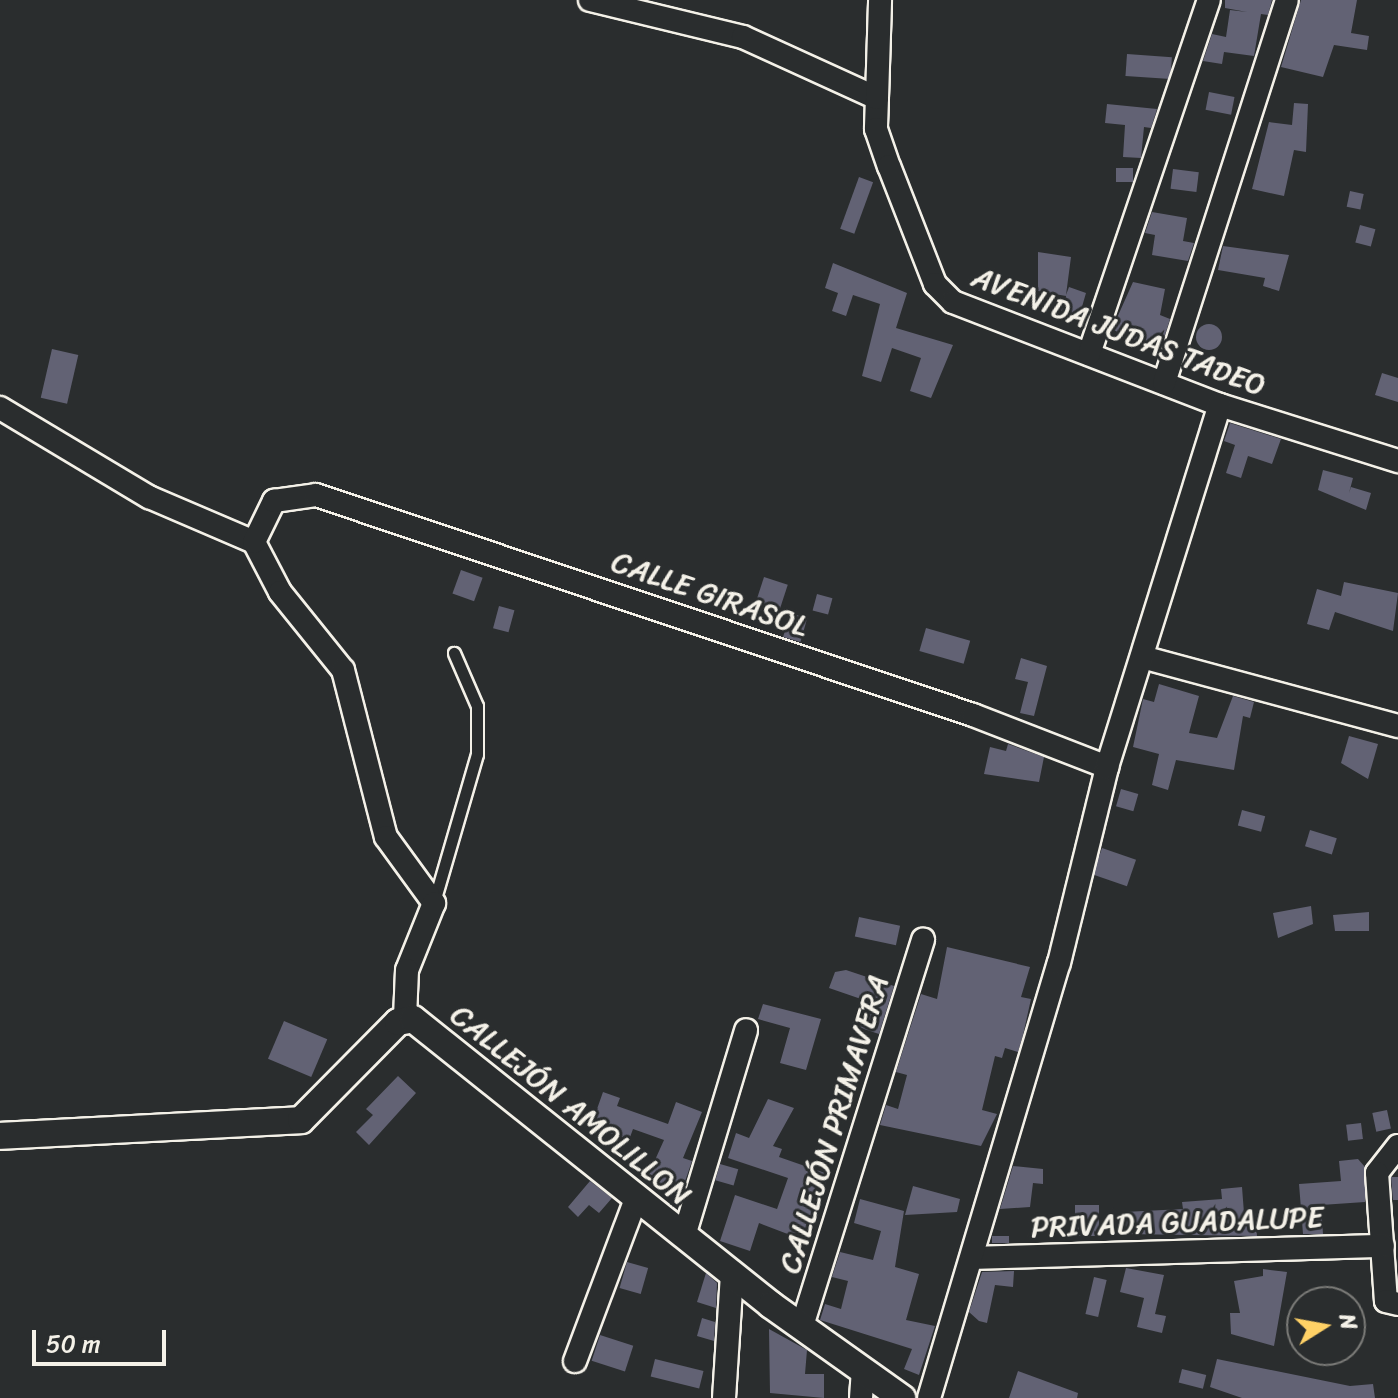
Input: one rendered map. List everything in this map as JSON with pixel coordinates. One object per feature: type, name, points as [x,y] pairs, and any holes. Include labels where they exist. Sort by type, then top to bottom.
[{"type":"street","points":[[590,0],[743,37],[877,98]]},
{"type":"street","name":"AVENIDA JUDAS TADEO","points":[[880,0],[876,129],[935,284],[953,302],[1220,405],[1398,461]]},
{"type":"street","points":[[1089,354],[1209,0]]},
{"type":"street","points":[[1164,383],[1287,0]]},
{"type":"street","points":[[929,1398],[973,1258],[1107,767],[1220,405]]},
{"type":"street","points":[[0,408],[149,497],[254,542],[280,592],[343,670],[386,837],[434,903],[407,970],[405,1018]]},
{"type":"street","name":"CALLE GIRASOL","points":[[254,542],[261,515],[288,495],[316,495],[496,560],[597,587],[1107,767]]},
{"type":"street","points":[[1142,657],[1398,726]]},
{"type":"street","name":"CALLEJÓN PRIMAVERA","points":[[802,1326],[923,940]]},
{"type":"street","name":"CALLEJÓN AMOLILLON","points":[[0,1136],[301,1120],[405,1018],[732,1274],[902,1398]]},
{"type":"street","points":[[684,1236],[746,1030]]},
{"type":"street","points":[[1398,1146],[1377,1173],[1386,1301],[1398,1304]]},
{"type":"street","points":[[575,1361],[636,1199]]},
{"type":"street","name":"PRIVADA GUADALUPE","points":[[973,1258],[1383,1246]]},
{"type":"street","points":[[724,1398],[732,1274]]},
{"type":"street","points":[[861,1398],[863,1370]]},
{"type":"lane","points":[[434,903],[477,754],[477,706],[454,653]]},
{"type":"building","points":[[1225,0],[1272,0],[1268,15],[1261,14],[1254,56],[1224,52],[1222,64],[1203,61],[1212,34],[1226,37],[1230,10],[1247,12],[1225,8]]},
{"type":"building","points":[[1301,0],[1357,0],[1351,33],[1369,36],[1367,50],[1334,45],[1323,77],[1281,67]]},
{"type":"building","points":[[1127,54],[1172,57],[1170,79],[1125,76]]},
{"type":"building","points":[[1209,92],[1235,97],[1231,115],[1206,110]]},
{"type":"building","points":[[1294,103],[1308,104],[1306,152],[1294,150],[1284,196],[1252,189],[1269,122],[1292,125]]},
{"type":"building","points":[[1107,104],[1157,109],[1151,128],[1144,127],[1141,158],[1123,157],[1125,125],[1105,123]]},
{"type":"building","points":[[1116,168],[1133,168],[1133,182],[1116,182]]},
{"type":"building","points":[[1173,169],[1199,172],[1196,192],[1171,189]]},
{"type":"building","points":[[859,177],[873,182],[854,234],[840,229]]},
{"type":"building","points":[[1350,191],[1364,194],[1360,210],[1347,207]]},
{"type":"building","points":[[1152,212],[1187,218],[1183,241],[1194,243],[1188,261],[1152,255],[1155,235],[1145,233]]},
{"type":"building","points":[[1360,225],[1375,229],[1371,247],[1355,242]]},
{"type":"building","points":[[1223,246],[1289,255],[1279,291],[1263,286],[1265,278],[1218,270]]},
{"type":"building","points":[[1038,252],[1071,257],[1066,295],[1069,287],[1086,293],[1079,317],[1061,311],[1066,296],[1038,291]]},
{"type":"building","points":[[833,263],[907,293],[896,328],[953,345],[931,398],[910,391],[921,358],[892,348],[881,382],[862,376],[880,304],[853,295],[846,316],[832,311],[838,293],[825,288]]},
{"type":"building","points":[[1133,282],[1165,289],[1160,315],[1170,319],[1159,354],[1112,329]]},
{"type":"building","points":[[1209,324],[1219,327],[1222,337],[1219,347],[1209,350],[1199,347],[1196,337],[1199,327]]},
{"type":"building","points":[[52,349],[78,355],[67,404],[41,398]]},
{"type":"building","points":[[1382,373],[1398,378],[1398,402],[1375,395]]},
{"type":"building","points":[[1230,423],[1281,439],[1272,464],[1248,456],[1241,478],[1226,473],[1235,445],[1224,441]]},
{"type":"building","points":[[1323,470],[1353,478],[1349,493],[1351,487],[1371,493],[1366,510],[1318,490]]},
{"type":"building","points":[[461,570],[483,578],[474,601],[452,593]]},
{"type":"building","points":[[764,577],[788,585],[778,616],[754,608]]},
{"type":"building","points":[[1344,582],[1398,593],[1393,631],[1335,612],[1329,630],[1307,624],[1317,589],[1341,596]]},
{"type":"building","points":[[817,594],[832,598],[828,615],[813,610]]},
{"type":"building","points":[[499,606],[514,610],[509,632],[493,628]]},
{"type":"building","points":[[790,613],[807,618],[800,642],[783,637]]},
{"type":"building","points":[[926,628],[970,641],[964,664],[919,651]]},
{"type":"building","points":[[1021,658],[1047,666],[1034,716],[1020,713],[1028,682],[1015,679]]},
{"type":"building","points":[[1159,684],[1199,696],[1189,733],[1217,738],[1233,696],[1254,702],[1250,718],[1243,716],[1234,770],[1176,760],[1168,790],[1152,785],[1159,754],[1133,747],[1143,699],[1154,702]]},
{"type":"building","points":[[1349,736],[1378,744],[1368,779],[1341,763]]},
{"type":"building","points":[[1008,744],[1044,757],[1039,782],[984,774],[990,747],[1006,751]]},
{"type":"building","points":[[1121,789],[1138,794],[1133,811],[1116,806]]},
{"type":"building","points":[[1242,810],[1265,816],[1261,832],[1238,825]]},
{"type":"building","points":[[1310,830],[1337,838],[1332,854],[1305,846]]},
{"type":"building","points":[[1102,848],[1136,860],[1127,886],[1093,874]]},
{"type":"building","points":[[1311,906],[1313,924],[1278,938],[1273,913]]},
{"type":"building","points":[[1369,912],[1369,931],[1335,931],[1333,915]]},
{"type":"building","points":[[859,917],[900,926],[896,945],[855,937]]},
{"type":"building","points":[[947,947],[1030,967],[1021,997],[1031,999],[1023,1035],[1018,1052],[1005,1048],[1002,1058],[995,1056],[982,1110],[997,1114],[981,1146],[880,1125],[886,1105],[898,1109],[907,1075],[896,1072],[921,994],[937,999]]},
{"type":"building","points":[[846,970],[894,986],[879,1034],[852,1025],[861,999],[829,988],[835,972]]},
{"type":"building","points":[[763,1004],[821,1019],[806,1070],[780,1063],[790,1028],[758,1019]]},
{"type":"building","points":[[284,1021],[327,1039],[311,1077],[268,1059]]},
{"type":"building","points":[[398,1076],[416,1093],[369,1145],[356,1132],[373,1115],[366,1109]]},
{"type":"building","points":[[603,1092],[620,1098],[617,1106],[668,1124],[676,1102],[702,1112],[683,1158],[692,1161],[680,1196],[646,1180],[664,1140],[633,1129],[629,1140],[591,1126]]},
{"type":"building","points":[[768,1099],[794,1108],[773,1146],[782,1149],[779,1157],[825,1173],[826,1183],[806,1241],[759,1223],[750,1251],[720,1241],[735,1195],[777,1209],[788,1178],[728,1158],[736,1133],[749,1138]]},
{"type":"building","points":[[1387,1110],[1391,1129],[1376,1132],[1372,1113]]},
{"type":"building","points":[[1361,1123],[1363,1139],[1348,1141],[1346,1125]]},
{"type":"building","points":[[1358,1159],[1365,1167],[1365,1202],[1321,1205],[1323,1234],[1303,1234],[1299,1184],[1341,1181],[1339,1161]]},
{"type":"building","points":[[720,1164],[738,1169],[734,1186],[715,1180]]},
{"type":"building","points":[[1013,1166],[1043,1169],[1043,1184],[1033,1183],[1030,1207],[1000,1209]]},
{"type":"building","points":[[1391,1177],[1398,1177],[1398,1200],[1393,1200]]},
{"type":"building","points":[[590,1181],[612,1198],[599,1213],[589,1205],[578,1217],[568,1207]]},
{"type":"building","points":[[913,1186],[960,1199],[957,1212],[905,1215]]},
{"type":"building","points":[[1242,1187],[1244,1213],[1255,1212],[1257,1236],[1125,1234],[1124,1212],[1183,1209],[1182,1202],[1222,1199],[1221,1189]]},
{"type":"building","points":[[860,1199],[904,1211],[895,1267],[919,1274],[906,1320],[935,1326],[919,1375],[904,1369],[912,1349],[820,1320],[825,1304],[841,1309],[848,1281],[832,1277],[840,1252],[873,1260],[881,1231],[854,1223]]},
{"type":"building","points":[[1075,1205],[1099,1205],[1099,1236],[1075,1236]]},
{"type":"building","points":[[992,1236],[1009,1236],[1009,1243],[992,1243]]},
{"type":"building","points":[[627,1262],[648,1268],[641,1294],[620,1288]]},
{"type":"building","points":[[1126,1268],[1164,1275],[1155,1314],[1166,1316],[1162,1333],[1137,1327],[1144,1298],[1120,1292]]},
{"type":"building","points":[[1263,1269],[1287,1272],[1274,1346],[1231,1334],[1230,1313],[1240,1313],[1234,1281],[1263,1276]]},
{"type":"building","points":[[1014,1271],[1013,1287],[995,1285],[987,1323],[979,1321],[969,1312],[982,1272]]},
{"type":"building","points":[[706,1273],[717,1283],[716,1308],[697,1302]]},
{"type":"building","points":[[1094,1277],[1107,1280],[1098,1317],[1085,1314]]},
{"type":"building","points":[[702,1318],[715,1322],[714,1341],[697,1336]]},
{"type":"building","points":[[769,1329],[807,1350],[805,1374],[824,1374],[824,1398],[770,1393]]},
{"type":"building","points":[[600,1335],[633,1346],[625,1371],[592,1361]]},
{"type":"building","points":[[655,1359],[704,1371],[699,1389],[651,1376]]},
{"type":"building","points":[[1217,1359],[1350,1386],[1373,1384],[1375,1398],[1242,1398],[1210,1387]]},
{"type":"building","points":[[1182,1369],[1206,1375],[1203,1389],[1179,1383]]},
{"type":"building","points":[[1018,1371],[1078,1393],[1077,1398],[1009,1398]]}]
